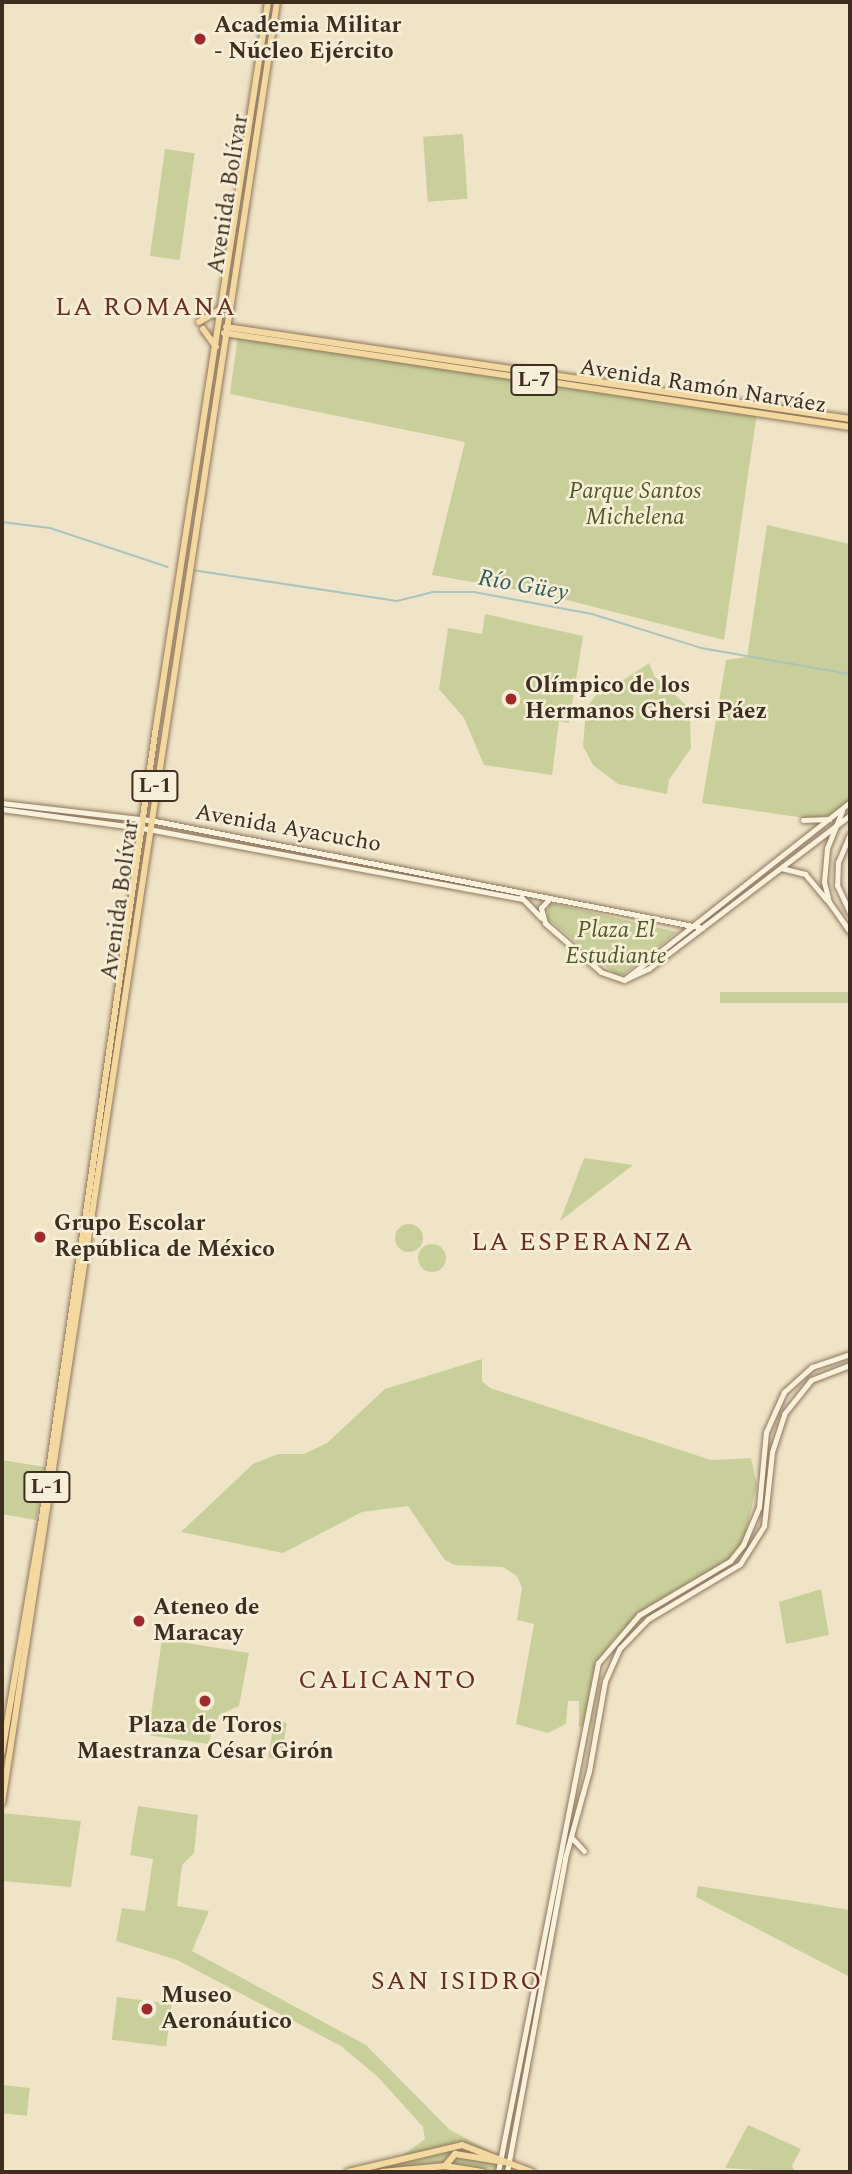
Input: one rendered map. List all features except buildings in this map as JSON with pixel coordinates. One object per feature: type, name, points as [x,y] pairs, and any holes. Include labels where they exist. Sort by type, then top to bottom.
[{"type":"main road","name":"Avenida Bolívar","points":[[2,1804],[146,819],[184,574],[224,344],[223,329],[268,2]]},
{"type":"main road","name":"Avenida Bolívar","points":[[226,308],[277,2]]},
{"type":"main road","points":[[199,322],[226,308],[244,332],[224,344]]},
{"type":"main road","points":[[203,329],[216,348]]},
{"type":"main road","name":"Avenida Bolívar","points":[[186,562],[216,348],[223,329]]},
{"type":"main road","name":"Avenida Ramón Narváez","points":[[223,329],[850,419]]},
{"type":"main road","name":"Avenida Ramón Narváez","points":[[244,332],[850,427]]},
{"type":"main road","name":"Avenida Bolívar","points":[[2,1752],[41,1525],[145,828]]},
{"type":"main road","points":[[348,2172],[452,2146],[472,2146],[532,2172]]},
{"type":"main road","points":[[445,2166],[455,2154],[505,2161]]},
{"type":"main road","points":[[382,2172],[445,2166],[483,2172]]},
{"type":"street","points":[[624,980],[850,802]]},
{"type":"street","name":"Avenida Ayacucho","points":[[2,803],[146,819],[703,928]]},
{"type":"street","points":[[829,902],[823,866],[843,808]]},
{"type":"street","name":"Avenida Ayacucho","points":[[2,809],[145,828],[522,899]]},
{"type":"street","points":[[624,980],[703,928],[850,815]]},
{"type":"street","points":[[803,820],[829,819]]},
{"type":"street","points":[[850,834],[838,862],[837,885],[850,914]]},
{"type":"street","points":[[781,868],[805,874],[850,932]]},
{"type":"street","points":[[516,891],[545,923],[601,972],[624,980]]},
{"type":"street","points":[[545,923],[541,908],[550,898]]},
{"type":"street","points":[[507,2172],[505,2161],[598,1663],[613,1640],[651,1606],[730,1561],[744,1545],[759,1507],[766,1432],[784,1392],[813,1367],[850,1354]]},
{"type":"street","points":[[498,2172],[505,2161],[571,1835],[589,1772],[605,1681],[621,1648],[648,1619],[740,1564],[764,1526],[772,1452],[784,1414],[811,1380],[850,1365]]},
{"type":"street","points":[[571,1835],[573,1845],[584,1851]]},
{"type":"green space","points":[[463,134],[468,199],[428,202],[423,137]]},
{"type":"green space","points":[[165,149],[195,153],[180,260],[150,256]]},
{"type":"green space","name":"Parque Santos Michelena","points":[[238,335],[757,413],[724,640],[547,595],[432,575],[465,442],[230,394]]},
{"type":"green space","points":[[767,525],[850,544],[850,800],[825,821],[702,803],[726,660],[747,657]]},
{"type":"green space","name":"Olímpico de los Hermanos Ghersi Páez","points":[[485,614],[583,636],[569,723],[559,721],[552,775],[484,765],[464,718],[439,689],[448,628],[482,634]]},
{"type":"green space","points":[[649,663],[655,677],[686,705],[690,719],[691,748],[669,780],[667,794],[618,784],[593,765],[583,746],[586,709],[603,685],[616,685]]},
{"type":"green space","name":"Plaza El Estudiante","points":[[549,904],[677,932],[623,975],[615,974],[547,918]]},
{"type":"green space","points":[[720,992],[850,992],[850,1003],[720,1003]]},
{"type":"green space","points":[[584,1158],[633,1165],[560,1221]]},
{"type":"green space","points":[[409,1224],[419,1228],[423,1238],[419,1248],[409,1252],[399,1248],[395,1238],[399,1228]]},
{"type":"green space","points":[[432,1244],[442,1248],[446,1258],[442,1268],[432,1272],[422,1268],[418,1258],[422,1248]]},
{"type":"green space","points":[[482,1359],[482,1381],[490,1388],[711,1460],[751,1458],[757,1485],[743,1545],[730,1561],[651,1606],[613,1640],[598,1663],[586,1726],[579,1727],[579,1701],[568,1701],[566,1724],[548,1733],[516,1724],[534,1624],[517,1620],[522,1588],[517,1576],[503,1567],[454,1565],[444,1559],[408,1506],[362,1512],[283,1553],[181,1532],[253,1464],[278,1454],[304,1454],[327,1443],[385,1389]]},
{"type":"green space","points":[[2,1460],[45,1467],[36,1520],[2,1514]]},
{"type":"green space","points":[[821,1589],[829,1635],[786,1644],[779,1602]]},
{"type":"green space","points":[[162,1639],[249,1653],[239,1706],[219,1715],[208,1744],[148,1735]]},
{"type":"green space","points":[[274,1721],[287,1723],[281,1760],[268,1758]]},
{"type":"green space","points":[[138,1806],[198,1815],[194,1853],[182,1865],[177,1906],[209,1911],[192,1951],[366,2045],[450,2130],[503,2158],[498,2172],[445,2166],[348,2172],[398,2159],[425,2139],[423,2127],[378,2077],[341,2046],[177,1960],[116,1941],[122,1908],[145,1911],[153,1859],[130,1855]]},
{"type":"green space","points":[[2,1813],[81,1821],[71,1887],[2,1881]]},
{"type":"green space","points":[[698,1886],[850,1910],[850,1977],[696,1897]]},
{"type":"green space","points":[[117,1997],[172,2004],[166,2046],[112,2040]]},
{"type":"green space","points":[[2,2085],[30,2088],[27,2116],[2,2113]]},
{"type":"green space","points":[[748,2125],[801,2149],[792,2166],[795,2172],[725,2168]]},
{"type":"waterway","name":"Río Güey","points":[[2,522],[50,528],[168,567]]},
{"type":"waterway","name":"Río Güey","points":[[192,570],[397,601],[434,592],[474,592],[592,614],[701,648],[850,674]]},
{"type":"place","name":"Academia Militar - Núcleo Ejército","points":[[200,39]]},
{"type":"place","name":"Olímpico de los Hermanos Ghersi Páez","points":[[511,699]]},
{"type":"place","name":"Grupo Escolar República de México","points":[[40,1237]]},
{"type":"place","name":"Ateneo de Maracay","points":[[139,1621]]},
{"type":"place","name":"Plaza de Toros Maestranza César Girón","points":[[205,1701]]},
{"type":"place","name":"Museo Aeronáutico","points":[[147,2009]]},
{"type":"district","name":"LA ROMANA","points":[[146,308]]},
{"type":"district","name":"LA ESPERANZA","points":[[583,1243]]},
{"type":"district","name":"CALICANTO","points":[[388,1681]]},
{"type":"district","name":"SAN ISIDRO","points":[[457,1982]]}]
